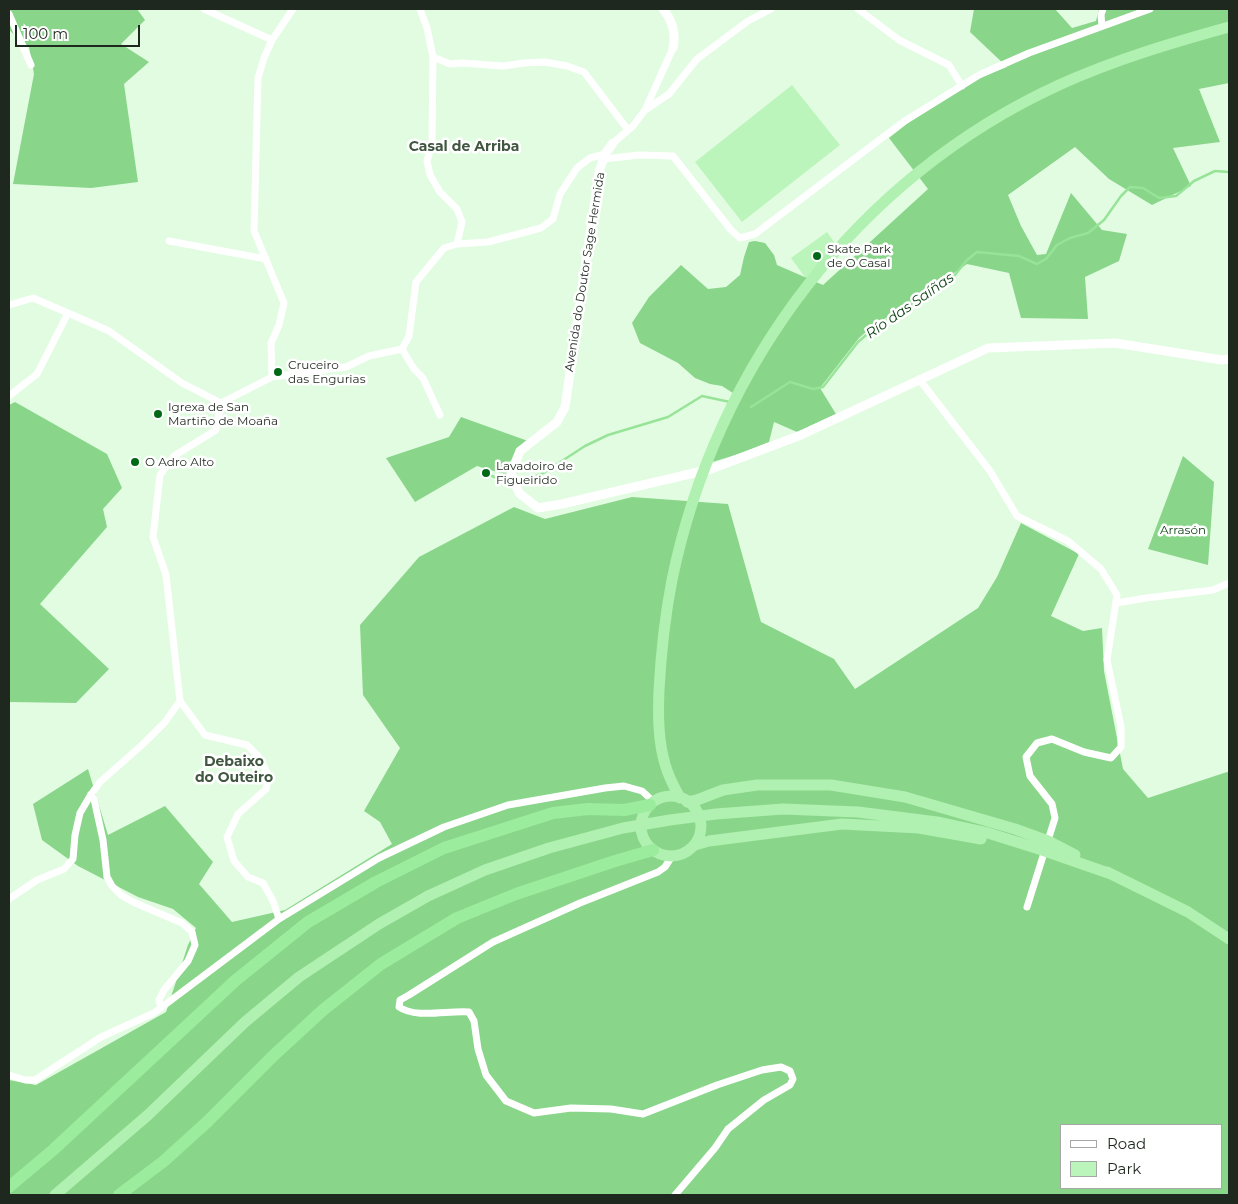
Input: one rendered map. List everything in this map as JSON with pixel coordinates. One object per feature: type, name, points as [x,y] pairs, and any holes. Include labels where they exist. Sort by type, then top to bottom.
[{"type":"highway","points":[[665,764],[665,783],[655,802],[644,813],[642,833],[646,842],[653,850],[662,855],[681,855],[695,845],[699,838],[701,822],[694,807],[684,800],[670,779],[665,764],[658,721],[662,647],[669,596],[679,547],[709,454],[725,418],[746,378],[794,302],[846,239],[881,204],[947,149],[1016,107],[1059,85],[1111,63],[1159,46],[1229,27]]},
{"type":"highway","points":[[1196,36],[1229,30]]},
{"type":"highway","points":[[9,1187],[53,1150],[236,980],[308,922],[376,882],[444,848],[553,813],[588,809],[624,810],[670,797],[697,800],[724,790],[757,785],[831,785],[906,796],[1048,841],[1188,912],[1229,938]]},
{"type":"highway","points":[[55,1195],[148,1114],[245,1022],[299,977],[379,924],[428,896],[485,870],[549,848],[623,828],[716,814],[783,809],[858,812],[945,824],[988,833],[1112,874]]},
{"type":"highway","points":[[695,845],[709,841],[842,824],[919,828],[1042,850]]},
{"type":"highway","points":[[119,1195],[164,1161],[323,1010],[381,964],[457,918],[516,894],[653,850]]},
{"type":"street","points":[[204,9],[272,40]]},
{"type":"street","points":[[272,377],[271,343],[279,326],[284,303],[254,231],[258,78],[272,40],[293,9]]},
{"type":"street","points":[[420,9],[427,28],[433,57],[432,142],[426,161],[430,175],[440,192],[457,209],[462,222],[457,244]]},
{"type":"street","name":"Avenida do Doutor Sage Hermida","points":[[663,9],[674,30],[674,42],[645,110],[628,130],[613,143],[604,156],[565,407],[557,422],[520,451],[511,473],[519,493],[538,508],[711,469],[801,435],[919,379]]},
{"type":"street","points":[[645,110],[669,94],[697,59],[748,21],[771,9]]},
{"type":"street","points":[[858,9],[899,40],[950,65],[962,86]]},
{"type":"street","points":[[1102,26],[1101,15],[1103,9]]},
{"type":"street","points":[[279,920],[273,901],[263,883],[248,876],[234,860],[227,837],[238,814],[266,789],[269,776],[258,756],[247,745],[205,735],[180,701],[166,575],[153,537],[157,473],[174,456],[216,430],[222,404],[272,377],[346,367],[370,356],[402,349],[409,336],[416,282],[444,248],[457,244],[488,242],[541,228],[553,219],[560,194],[577,168],[590,158],[639,155],[673,156],[731,230],[740,238],[755,234],[903,122],[979,74],[1150,9]]},
{"type":"street","points":[[9,14],[31,65]]},
{"type":"street","points":[[433,57],[450,64],[503,66],[545,62],[576,69],[584,72],[628,130]]},
{"type":"street","points":[[169,241],[266,259]]},
{"type":"street","points":[[9,305],[32,298],[109,331],[182,383],[222,404]]},
{"type":"street","points":[[9,396],[37,374],[68,313]]},
{"type":"street","points":[[1027,907],[1055,818],[1052,804],[1030,776],[1026,757],[1037,742],[1052,739],[1084,752],[1111,758],[1121,748],[1121,727],[1107,660],[1117,595],[1101,569],[1068,541],[1017,516],[990,471],[919,379],[988,348],[1114,343],[1222,360],[1229,359]]},
{"type":"street","points":[[402,349],[414,369],[423,378],[440,415]]},
{"type":"street","points":[[1116,603],[1212,590],[1229,582]]},
{"type":"street","points":[[9,899],[37,880],[64,869],[73,859],[75,835],[80,813],[91,794],[100,782],[165,722],[180,701]]},
{"type":"street","points":[[9,1075],[25,1080],[35,1080],[101,1037],[154,1013],[279,920],[378,858],[444,826],[508,805],[605,788],[624,786],[642,791],[655,802]]},
{"type":"street","points":[[91,794],[94,799],[102,840],[107,877],[112,886],[121,895],[133,902],[182,923],[192,932],[195,945],[188,961],[164,990],[159,1000],[161,1007]]},
{"type":"street","points":[[672,856],[665,867],[658,872],[580,903],[493,942],[400,1000],[399,1007],[405,1011],[437,1014],[469,1012],[474,1021],[478,1049],[486,1075],[506,1101],[534,1113],[579,1108],[611,1109],[643,1114],[717,1085],[762,1070],[781,1067],[790,1070],[794,1079],[790,1085],[764,1100],[728,1129],[716,1148],[675,1195]]},
{"type":"green space","points":[[9,9],[137,9],[145,20],[121,44],[149,62],[124,84],[138,182],[91,188],[13,184],[34,74],[29,47],[9,30]]},
{"type":"green space","points":[[974,9],[1055,9],[1072,28],[1096,21],[1099,9],[1229,9],[1229,83],[1199,89],[1220,142],[1173,148],[1191,186],[1152,205],[1109,179],[1075,147],[1008,195],[1021,226],[1037,255],[1046,254],[1071,193],[1102,230],[1127,234],[1119,261],[1085,277],[1088,319],[1021,318],[1009,273],[967,264],[873,326],[859,338],[820,388],[836,414],[797,432],[774,422],[769,442],[709,463],[739,397],[722,386],[695,378],[678,363],[640,343],[632,323],[649,297],[681,265],[708,289],[726,287],[740,275],[749,242],[765,243],[774,255],[777,265],[823,285],[928,189],[889,138],[908,123],[981,77],[1007,67],[970,32]]},
{"type":"green space","points":[[792,85],[840,145],[742,222],[695,162]]},
{"type":"green space","name":"Skate Park de O Casal","points":[[827,232],[842,253],[807,280],[791,258]]},
{"type":"green space","points":[[15,402],[107,454],[122,488],[103,509],[107,527],[40,604],[109,669],[76,703],[9,702],[9,405]]},
{"type":"green space","points":[[461,417],[528,441],[518,448],[507,475],[477,466],[415,502],[386,458],[449,437]]},
{"type":"green space","name":"Arrasón","points":[[1183,456],[1214,482],[1208,565],[1148,549]]},
{"type":"green space","points":[[632,497],[728,504],[761,622],[834,659],[855,689],[978,608],[997,577],[1021,523],[1079,554],[1051,616],[1083,631],[1102,628],[1104,671],[1123,769],[1148,798],[1227,772],[1229,773],[1229,1195],[9,1195],[9,1080],[36,1085],[166,1012],[188,945],[196,928],[173,909],[138,897],[78,866],[42,840],[33,804],[88,769],[108,835],[165,806],[213,862],[199,884],[232,922],[285,910],[392,844],[380,822],[364,811],[400,748],[363,695],[360,625],[419,557],[514,507],[545,519]]},
{"type":"waterway","name":"Río das Saíñas","points":[[751,407],[790,382],[813,389],[823,387],[858,342],[871,331],[954,276],[967,260],[977,252],[1019,256],[1037,264],[1046,259],[1057,245],[1070,238],[1088,233],[1104,220],[1130,187],[1143,188],[1159,198],[1176,196],[1194,181],[1215,171],[1229,172]]},
{"type":"waterway","name":"Río das Saíñas","points":[[526,481],[545,472],[585,446],[608,435],[668,417],[702,396],[730,402]]},
{"type":"waterway","name":"Río das Saíñas","points":[[492,476],[501,480]]},
{"type":"place","name":"Skate Park de O Casal","points":[[817,256]]},
{"type":"place","name":"Cruceiro das Engurias","points":[[278,372]]},
{"type":"place","name":"Igrexa de San Martiño de Moaña","points":[[158,414]]},
{"type":"place","name":"O Adro Alto","points":[[135,462]]},
{"type":"place","name":"Lavadoiro de Figueirido","points":[[486,473]]},
{"type":"district","name":"Casal de Arriba","points":[[464,147]]},
{"type":"district","name":"Debaixo do Outeiro","points":[[234,770]]}]
